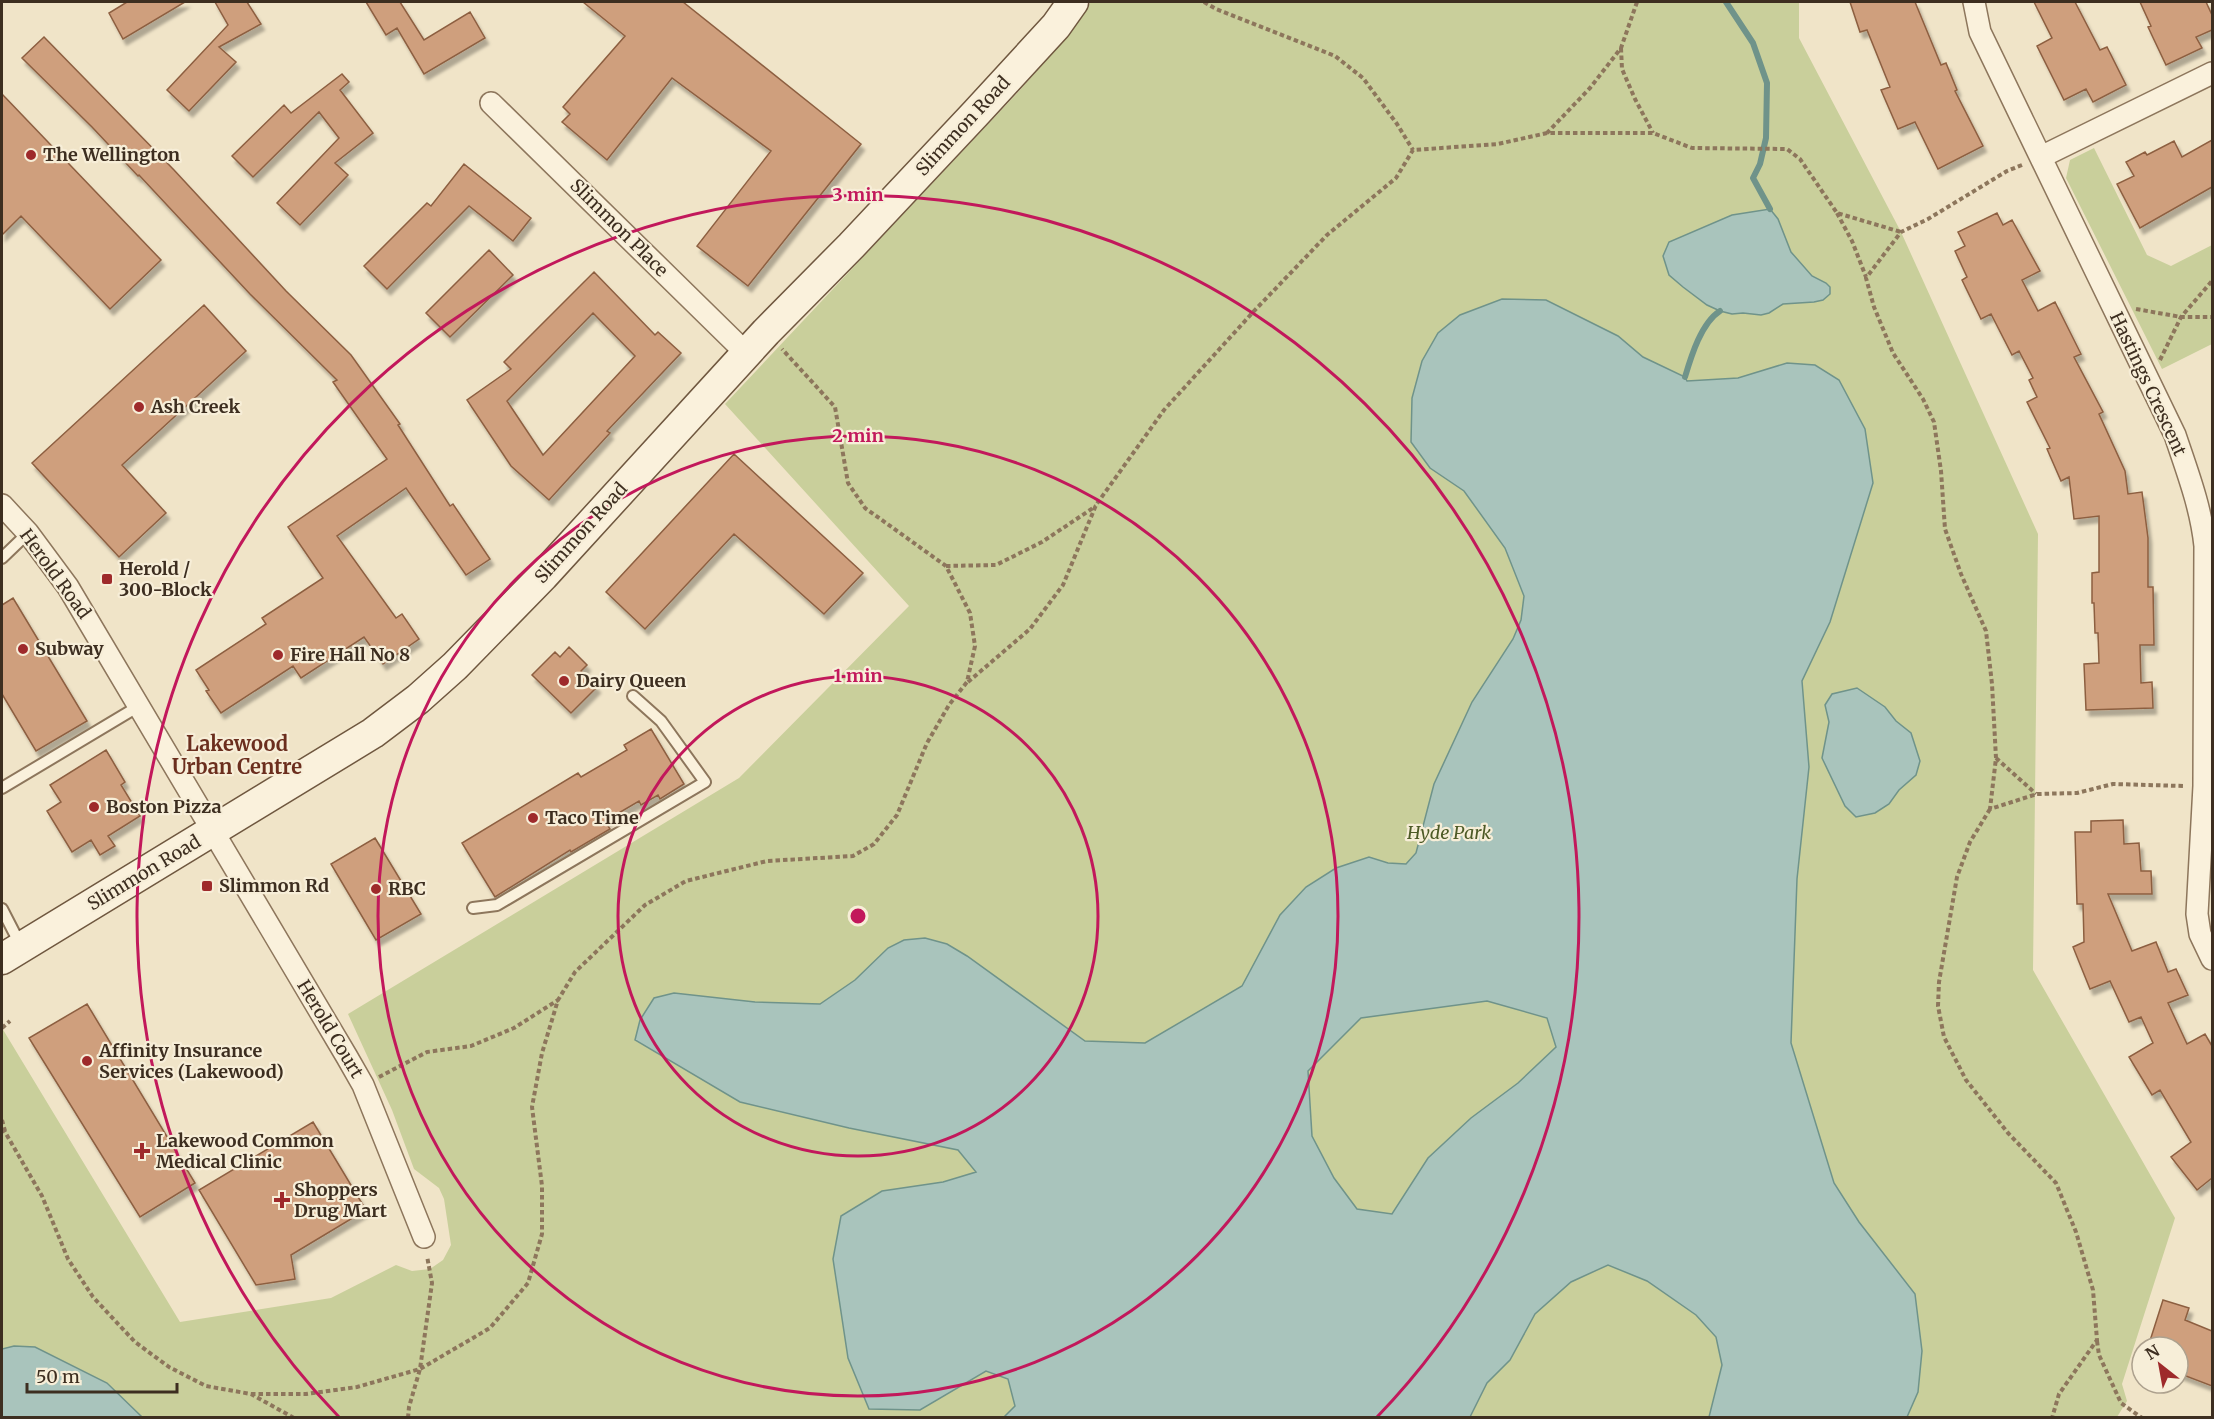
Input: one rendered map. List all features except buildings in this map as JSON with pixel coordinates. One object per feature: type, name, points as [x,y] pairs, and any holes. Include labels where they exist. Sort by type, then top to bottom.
[{"type":"street","name":"Slimmon Road","points":[[11,953],[373,733],[418,699],[455,666],[543,576],[668,437],[968,121],[1056,26],[1073,2]]},
{"type":"street","name":"Hastings Crescent","points":[[1974,2],[1980,32],[2032,161],[2175,435],[2207,521],[2205,546],[2208,786],[2202,809],[2197,914],[2200,934],[2212,959]]},
{"type":"street","points":[[2032,161],[2212,73]]},
{"type":"street","name":"Slimmon Place","points":[[491,103],[756,343]]},
{"type":"street","name":"Herold Road","points":[[2,505],[28,533],[68,587],[214,831]]},
{"type":"street","name":"Herold Court","points":[[214,831],[363,1084],[424,1237]]},
{"type":"lane","points":[[2,558],[28,533]]},
{"type":"lane","points":[[473,908],[497,905],[705,782],[661,721],[633,696]]},
{"type":"lane","points":[[2,788],[139,706]]},
{"type":"lane","points":[[2,909],[11,953]]},
{"type":"path","points":[[1204,2],[1216,9],[1335,56],[1363,78],[1413,150]]},
{"type":"path","points":[[1546,133],[1590,88],[1621,48],[1637,2]]},
{"type":"path","points":[[1621,48],[1622,69],[1653,133]]},
{"type":"path","points":[[1413,150],[1498,144],[1546,133],[1653,133],[1692,148],[1787,149],[1800,159],[1837,213],[1852,241],[1874,307],[1893,353],[1923,399],[1934,422],[1941,471],[1945,529],[1961,574],[1986,631],[1992,684],[1996,758],[1990,809],[1970,843],[1957,876],[1939,982],[1938,1006],[1944,1037],[1966,1080],[2008,1133],[2056,1183],[2076,1232],[2093,1290],[2099,1355],[2121,1403],[2142,1418]]},
{"type":"path","points":[[2,1120],[3,1131],[42,1196],[68,1259],[93,1297],[135,1342],[169,1367],[206,1386],[251,1394],[306,1394],[357,1387],[420,1369],[490,1328],[528,1283],[542,1234],[542,1186],[532,1107],[542,1053],[558,1000],[575,972],[645,905],[686,881],[767,861],[853,856],[874,844],[897,815],[927,743],[949,705],[967,682],[1030,628],[1063,585],[1096,505],[1164,410],[1327,235],[1396,178],[1413,150]]},
{"type":"path","points":[[1866,278],[1901,232],[1928,219],[2007,171],[2032,161]]},
{"type":"path","points":[[1837,213],[1901,232]]},
{"type":"path","points":[[2158,365],[2181,317],[2212,281]]},
{"type":"path","points":[[2131,308],[2181,317],[2212,317]]},
{"type":"path","points":[[756,343],[835,407],[848,483],[865,508],[945,566],[970,614],[975,646],[967,682]]},
{"type":"path","points":[[945,566],[996,566],[1042,542],[1096,505]]},
{"type":"path","points":[[1996,758],[2037,794]]},
{"type":"path","points":[[1990,809],[2037,794],[2077,793],[2113,784],[2183,786],[2182,809],[2202,809]]},
{"type":"path","points":[[363,1084],[427,1052],[471,1046],[514,1028],[558,1000]]},
{"type":"path","points":[[2,1028],[10,1021]]},
{"type":"path","points":[[408,1418],[420,1369],[432,1283],[424,1237]]},
{"type":"path","points":[[2052,1418],[2059,1395],[2097,1340]]},
{"type":"path","points":[[251,1394],[294,1418]]},
{"type":"green space","name":"Hyde Park","points":[[1091,2],[1799,2],[1799,38],[1901,232],[2038,534],[2033,970],[2175,1218],[2138,1335],[2130,1335],[2130,1359],[2122,1384],[2127,1401],[2117,1417],[2,1417],[2,1028],[180,1322],[331,1298],[396,1265],[412,1271],[430,1269],[443,1260],[451,1245],[444,1199],[439,1188],[414,1169],[392,1110],[348,1014],[739,778],[909,606],[725,404],[1020,90],[1063,41]]},
{"type":"green space","points":[[2094,148],[2147,255],[2171,266],[2212,245],[2212,344],[2162,369],[2066,178],[2070,160]]},
{"type":"water","points":[[1770,209],[1778,219],[1791,252],[1812,276],[1830,287],[1830,294],[1823,300],[1783,304],[1761,315],[1732,314],[1707,305],[1669,275],[1663,256],[1669,242],[1732,215]]},
{"type":"water","points":[[1502,299],[1546,300],[1618,336],[1643,357],[1685,377],[1687,381],[1738,378],[1787,363],[1815,365],[1839,380],[1865,429],[1873,483],[1830,622],[1802,681],[1809,767],[1797,879],[1791,1043],[1834,1183],[1859,1222],[1915,1294],[1922,1351],[1918,1392],[1907,1417],[1709,1417],[1722,1365],[1716,1337],[1696,1315],[1647,1281],[1608,1265],[1571,1282],[1535,1314],[1510,1360],[1487,1383],[1470,1417],[1004,1417],[1015,1406],[1008,1379],[986,1371],[920,1410],[869,1409],[848,1358],[833,1259],[841,1216],[882,1191],[943,1182],[976,1172],[958,1150],[849,1128],[740,1102],[635,1040],[640,1020],[654,998],[674,993],[755,1002],[820,1004],[855,980],[888,948],[904,940],[925,938],[947,944],[967,956],[1085,1041],[1145,1043],[1242,986],[1280,915],[1306,887],[1336,868],[1369,857],[1388,863],[1406,864],[1416,853],[1434,784],[1472,702],[1513,639],[1521,620],[1524,596],[1505,548],[1464,491],[1430,468],[1411,442],[1412,398],[1422,361],[1438,333],[1460,315]],"holes":[[[1487,1001],[1547,1018],[1556,1047],[1518,1083],[1471,1118],[1428,1158],[1392,1214],[1357,1209],[1334,1178],[1312,1136],[1308,1071],[1361,1018]]]},
{"type":"water","points":[[1857,688],[1885,707],[1896,721],[1911,733],[1920,761],[1916,775],[1899,790],[1889,804],[1875,813],[1856,817],[1845,806],[1822,758],[1829,722],[1825,705],[1832,694]]},
{"type":"water","points":[[14,1346],[35,1347],[107,1383],[142,1417],[2,1417],[2,1349]]},
{"type":"waterway","points":[[1726,2],[1753,43],[1767,83],[1766,138],[1760,164],[1753,178],[1770,209]]},
{"type":"waterway","points":[[1685,377],[1702,332],[1713,316],[1720,311]]},
{"type":"place","name":"The Wellington","points":[[31,155]]},
{"type":"place","name":"Ash Creek","points":[[139,407]]},
{"type":"place","name":"Herold / 300-Block","points":[[107,579]]},
{"type":"place","name":"Subway","points":[[23,649]]},
{"type":"place","name":"Fire Hall No 8","points":[[278,655]]},
{"type":"place","name":"Dairy Queen","points":[[564,681]]},
{"type":"place","name":"Boston Pizza","points":[[94,807]]},
{"type":"place","name":"Taco Time","points":[[533,818]]},
{"type":"place","name":"Slimmon Rd","points":[[207,886]]},
{"type":"place","name":"RBC","points":[[376,889]]},
{"type":"place","name":"Affinity Insurance Services (Lakewood)","points":[[87,1061]]},
{"type":"place","name":"Lakewood Common Medical Clinic","points":[[142,1151]]},
{"type":"place","name":"Shoppers Drug Mart","points":[[282,1200]]},
{"type":"district","name":"Lakewood Urban Centre","points":[[237,756]]}]
